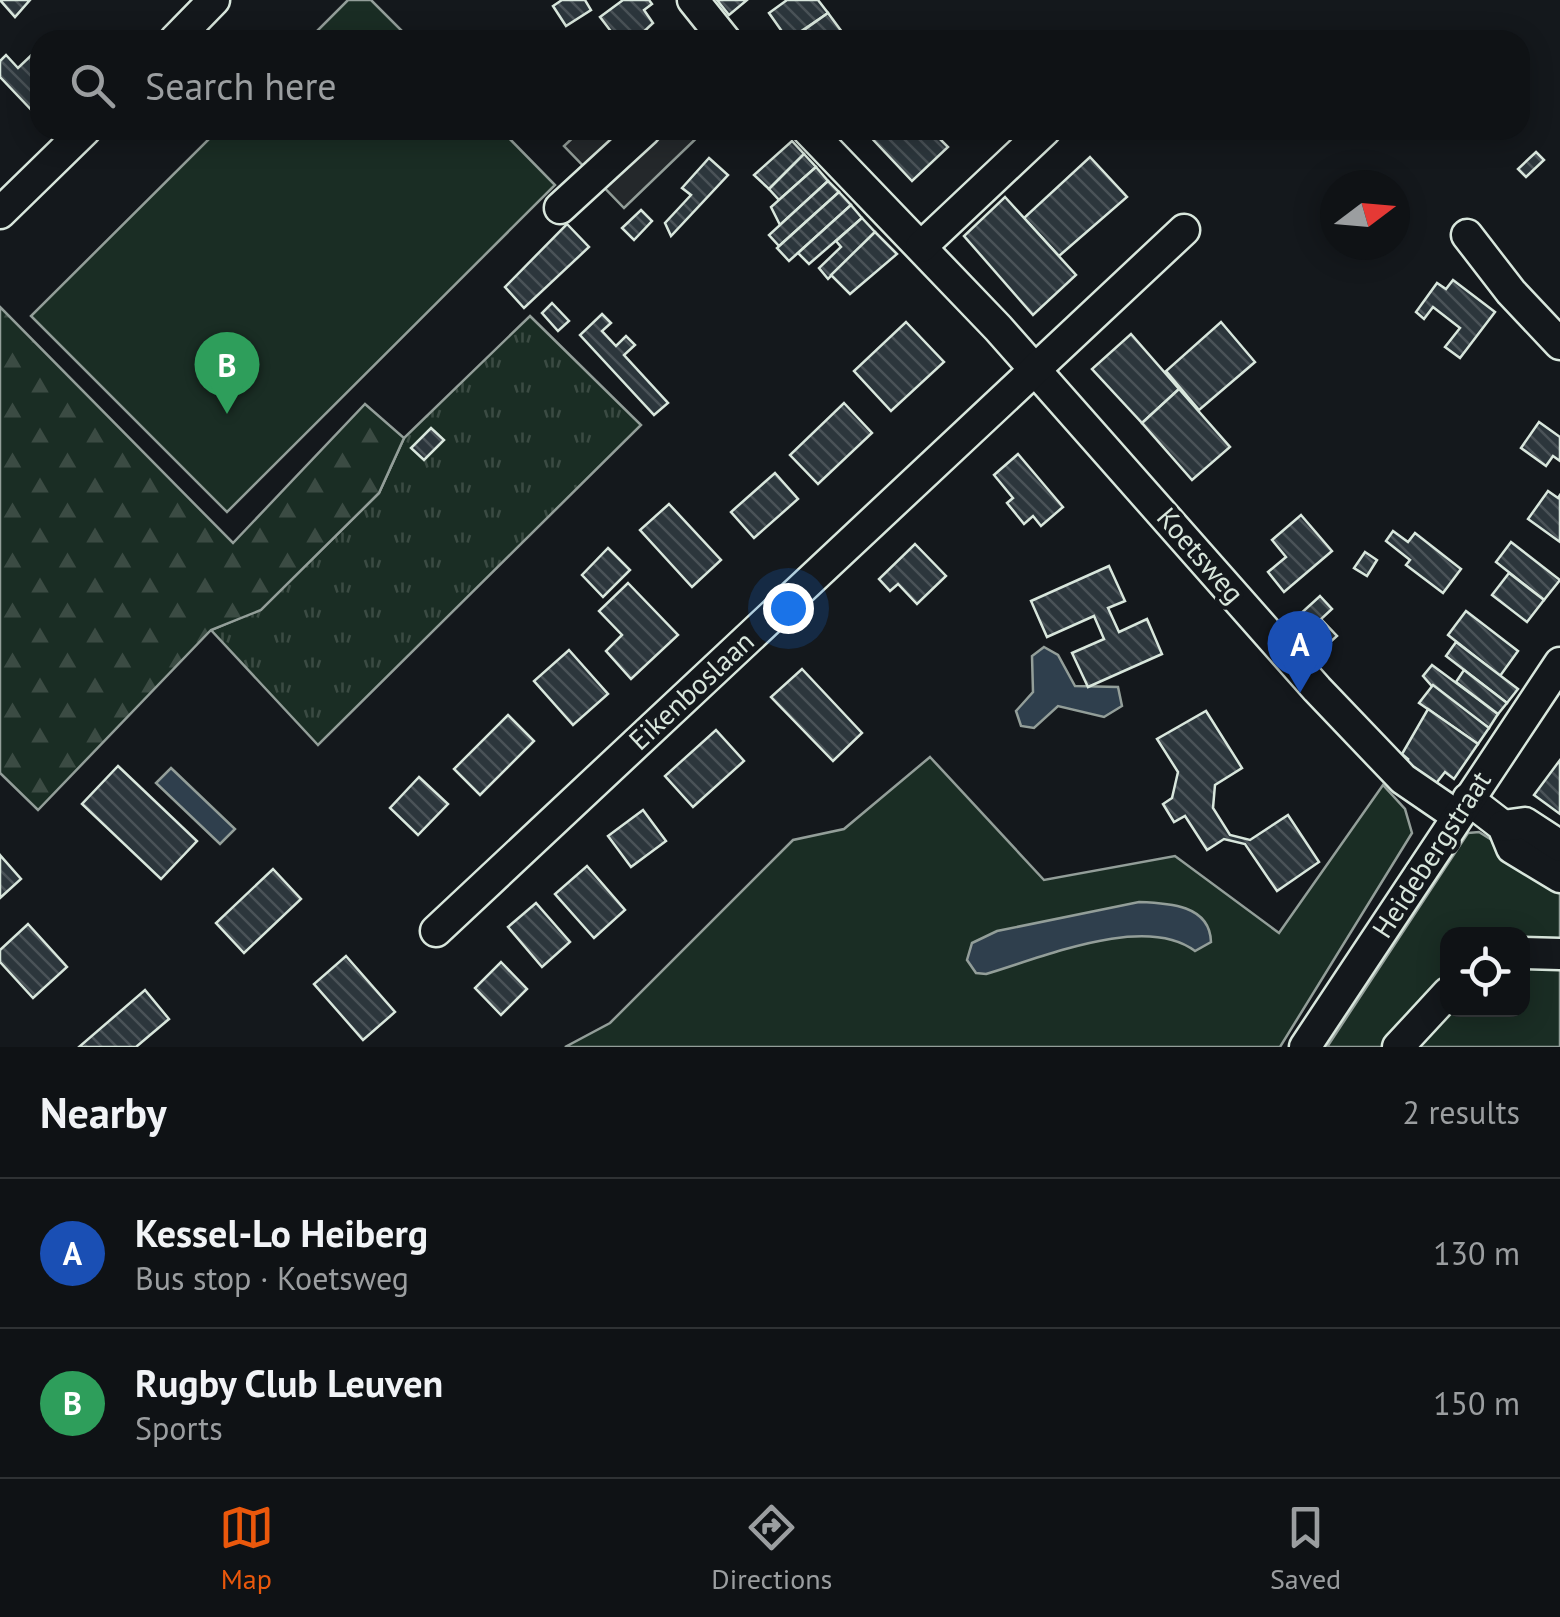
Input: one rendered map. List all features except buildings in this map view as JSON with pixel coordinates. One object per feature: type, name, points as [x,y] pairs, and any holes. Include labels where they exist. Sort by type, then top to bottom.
[{"type":"street","points":[[185,30],[214,0]]},
{"type":"street","points":[[693,0],[717,30]]},
{"type":"street","points":[[0,213],[75,140]]},
{"type":"street","points":[[560,208],[634,140]]},
{"type":"street","name":"Koetsweg","points":[[818,140],[1036,370],[1317,689],[1403,778],[1503,826]]},
{"type":"street","points":[[920,247],[1034,140]]},
{"type":"street","points":[[1036,370],[1184,230]]},
{"type":"street","points":[[1467,236],[1511,292],[1560,344]]},
{"type":"street","name":"Eikenboslaan","points":[[436,931],[1036,370]]},
{"type":"street","name":"Heidebergstraat","points":[[1304,1047],[1560,663]]},
{"type":"street","points":[[1560,846],[1525,823],[1503,826],[1512,848],[1560,877]]},
{"type":"street","points":[[1530,953],[1560,954]]},
{"type":"street","points":[[1398,1047],[1440,1002]]},
{"type":"green space","points":[[348,0],[371,0],[401,30],[318,30]]},
{"type":"green space","points":[[208,140],[511,140],[555,185],[227,512],[31,316]]},
{"type":"green space","points":[[0,307],[233,543],[365,404],[404,438],[379,493],[261,610],[211,630],[38,810],[0,773]]},
{"type":"green space","points":[[530,316],[641,425],[318,745],[211,630],[261,609],[379,493],[404,438]]},
{"type":"green space","points":[[930,757],[1044,880],[1175,856],[1279,933],[1383,785],[1405,809],[1412,833],[1280,1047],[565,1047],[610,1023],[793,840],[844,829]]},
{"type":"green space","points":[[1479,832],[1560,883],[1560,1047],[1327,1047],[1468,833]]},
{"type":"shaded area","points":[[570,140],[695,140],[624,208],[564,146]]},
{"type":"water","points":[[1044,647],[1058,655],[1075,686],[1118,687],[1122,706],[1104,717],[1058,706],[1034,728],[1021,726],[1016,711],[1033,692],[1032,656]]},
{"type":"water","points":[[171,768],[235,829],[220,844],[156,783]]},
{"type":"water","points":[[1139,902],[1175,905],[1196,913],[1204,920],[1211,942],[1195,951],[1174,940],[1121,937],[986,974],[976,973],[967,960],[972,943],[997,931]]},
{"type":"place","name":"Rugby Club Leuven","points":[[227,414]]},
{"type":"place","name":"Kessel-Lo Heiberg","points":[[1300,693]]}]
